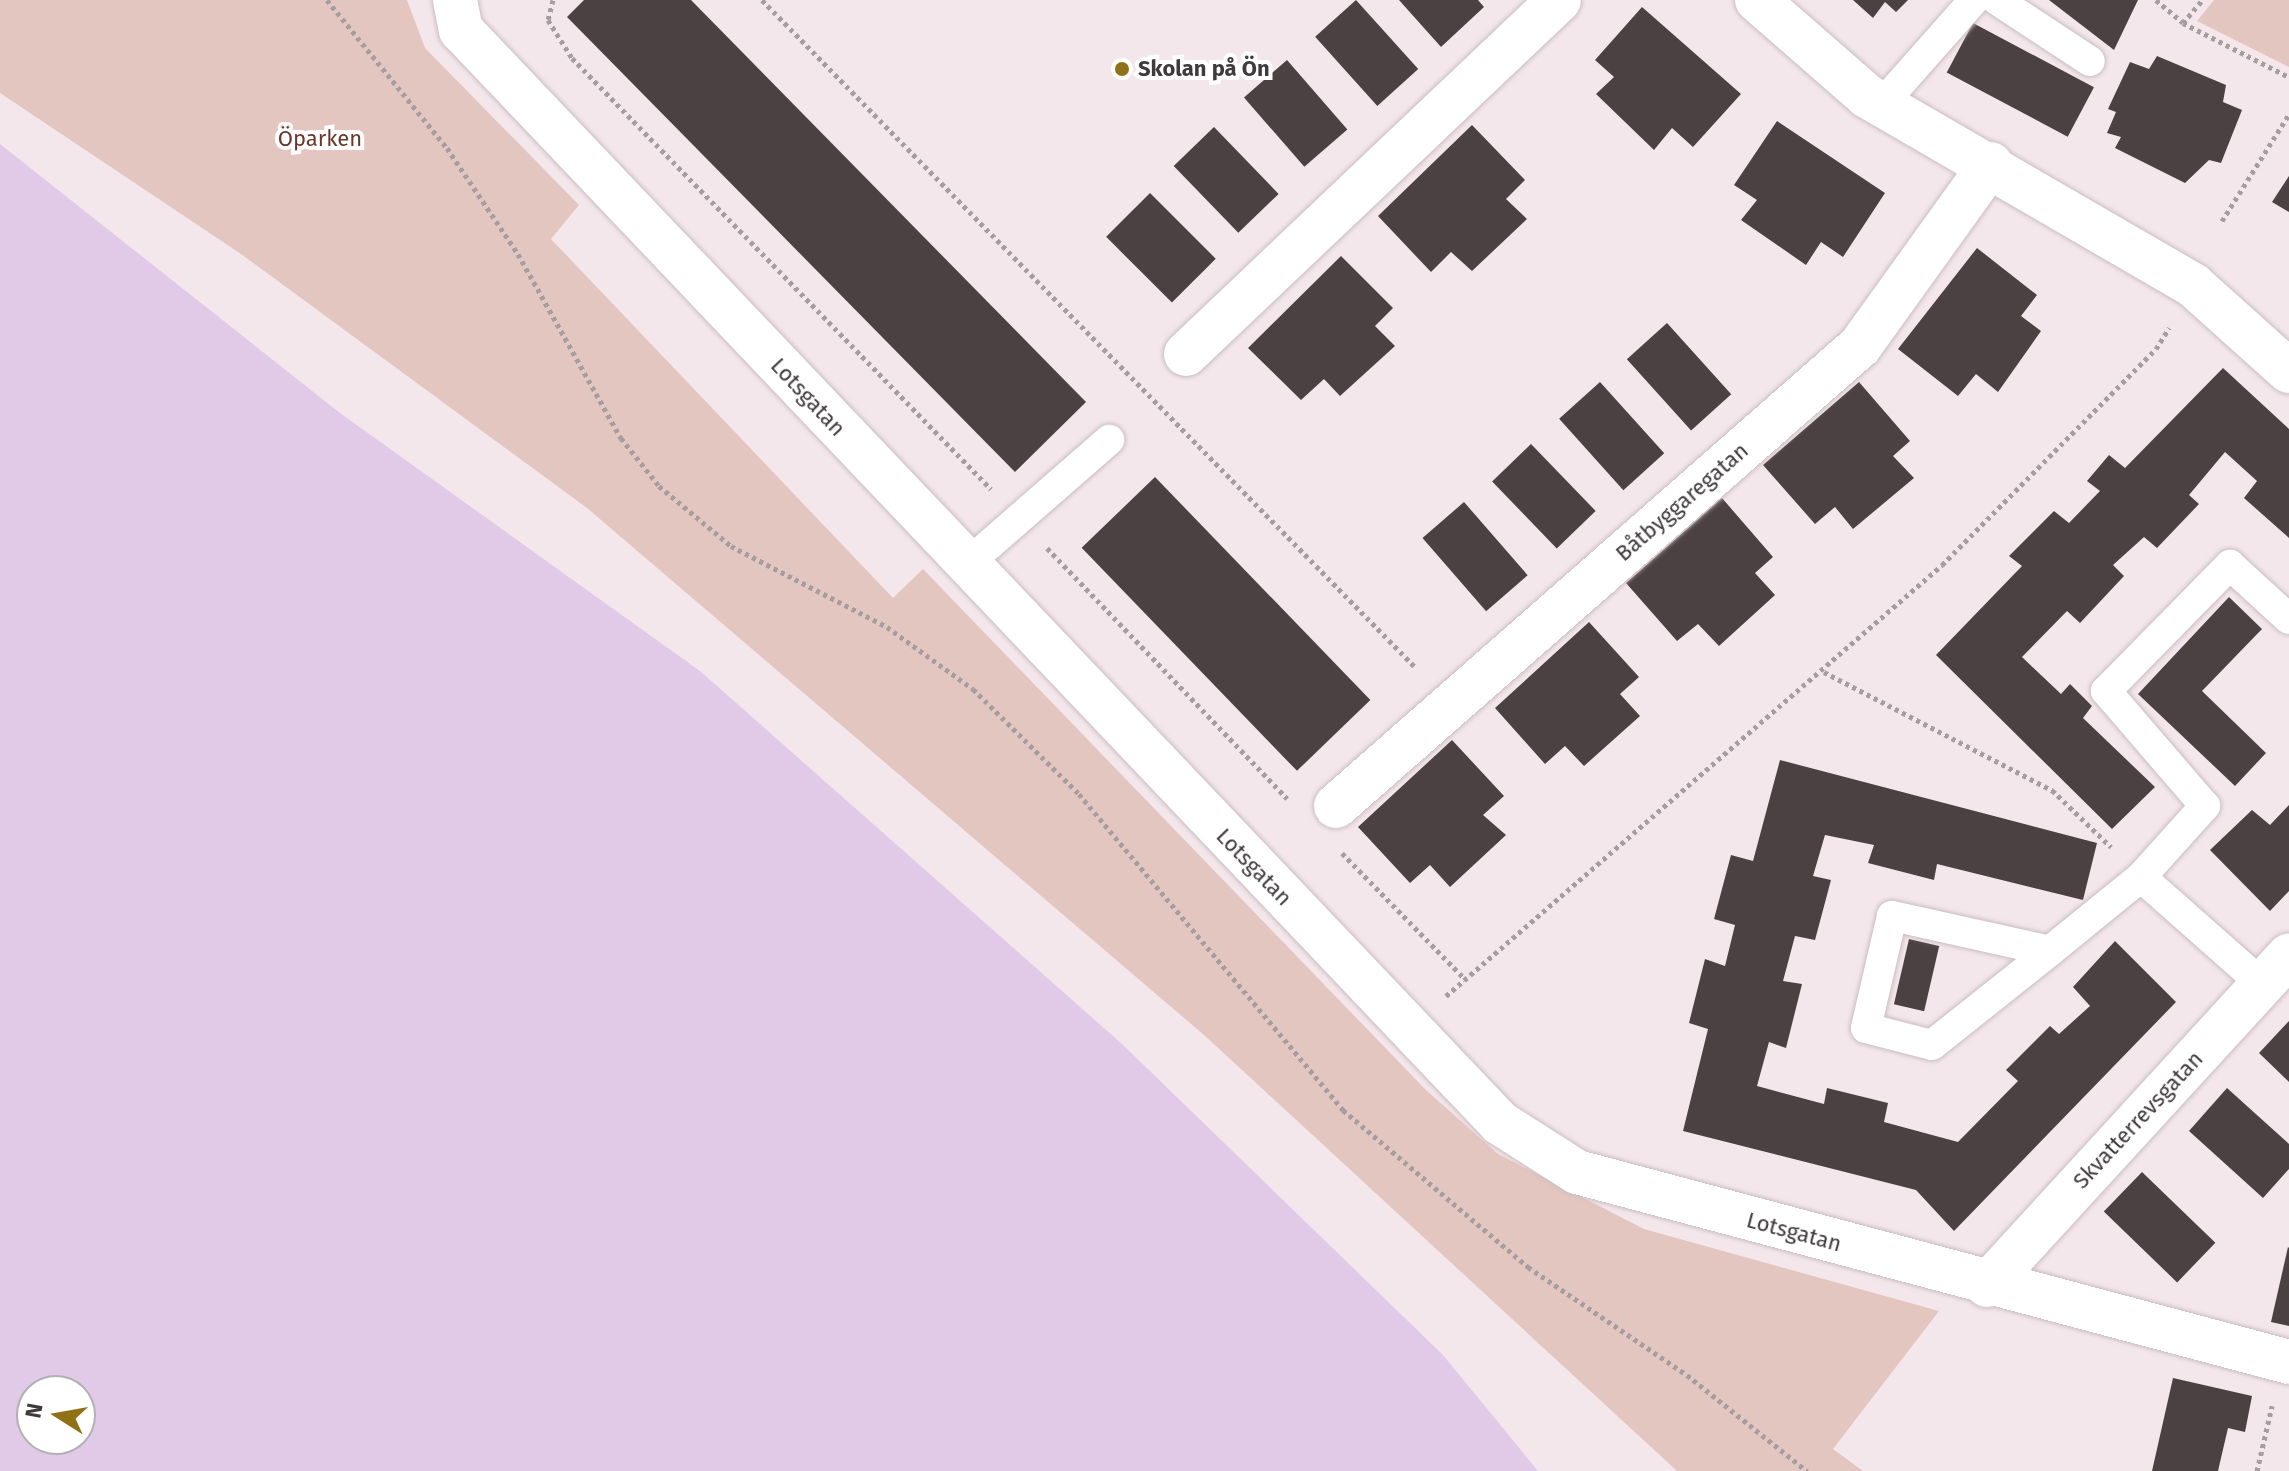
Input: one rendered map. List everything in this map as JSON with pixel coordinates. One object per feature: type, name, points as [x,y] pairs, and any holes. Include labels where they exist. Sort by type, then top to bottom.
[{"type":"street","name":"Lotsgatan","points":[[455,0],[461,30],[1500,1123],[1577,1172],[1987,1285],[2286,1361]]},
{"type":"street","points":[[1186,354],[1559,0]]},
{"type":"street","points":[[1757,0],[1882,104],[1991,164],[2193,285],[2289,371]]},
{"type":"street","name":"Båtbyggaregatan","points":[[1336,806],[1860,346],[1991,164]]},
{"type":"street","name":"Skvatterrevsgatan","points":[[1987,1285],[2276,970]]},
{"type":"lane","points":[[1882,104],[1974,0]]},
{"type":"lane","points":[[1997,0],[2090,61]]},
{"type":"lane","points":[[967,564],[1109,440]]},
{"type":"lane","points":[[2050,951],[1892,916],[1866,1028],[1932,1045],[2050,951],[2141,877],[2205,806],[2106,691],[2230,565],[2289,619]]},
{"type":"lane","points":[[2141,877],[2276,970]]},
{"type":"path","points":[[327,0],[447,148],[518,254],[621,438],[659,486],[731,546],[887,627],[973,689],[1079,794],[1343,1110],[1528,1267],[1687,1375],[1807,1471]]},
{"type":"path","points":[[762,0],[1451,704]]},
{"type":"path","points":[[2156,0],[2183,23],[2289,77]]},
{"type":"path","points":[[2183,23],[2202,0]]},
{"type":"path","points":[[2222,221],[2289,114]]},
{"type":"path","points":[[1411,1027],[1824,672],[2156,349],[2193,285]]},
{"type":"path","points":[[1109,440],[1186,354]]},
{"type":"path","points":[[1824,672],[2052,790],[2141,877]]},
{"type":"path","points":[[2257,1471],[2286,1361]]},
{"type":"green space","name":"Öparken","points":[[0,0],[407,0],[425,48],[579,205],[551,239],[893,598],[923,569],[1426,1090],[1498,1154],[1644,1229],[1939,1311],[1833,1449],[1863,1471],[1677,1471],[1204,1035],[587,508],[241,254],[0,93]]},
{"type":"green space","points":[[2214,0],[2289,0],[2289,67],[2197,21]]},
{"type":"shaded area","points":[[0,144],[340,413],[700,671],[1122,1044],[1443,1355],[1538,1471],[0,1471]]},
{"type":"building","points":[[584,0],[691,0],[1086,402],[1015,472],[567,17]]},
{"type":"building","points":[[1356,0],[1418,69],[1377,106],[1315,37]]},
{"type":"building","points":[[1399,0],[1478,0],[1484,7],[1441,47]]},
{"type":"building","points":[[1853,0],[1908,0],[1896,12],[1885,2],[1873,18]]},
{"type":"building","points":[[2049,0],[2138,0],[2114,50]]},
{"type":"building","points":[[1642,7],[1741,94],[1693,147],[1672,128],[1654,150],[1596,94],[1614,77],[1595,60]]},
{"type":"building","points":[[1973,23],[2094,87],[2068,137],[1947,72]]},
{"type":"building","points":[[2157,56],[2226,85],[2223,102],[2242,110],[2221,163],[2209,160],[2185,183],[2115,148],[2121,137],[2107,133],[2116,112],[2108,109],[2130,62],[2149,69]]},
{"type":"building","points":[[1287,60],[1347,129],[1304,167],[1244,97]]},
{"type":"building","points":[[1777,121],[1885,193],[1843,257],[1821,242],[1806,265],[1741,220],[1757,200],[1734,185]]},
{"type":"building","points":[[1472,125],[1525,180],[1506,199],[1527,219],[1472,271],[1451,252],[1431,272],[1378,216]]},
{"type":"building","points":[[1214,127],[1279,194],[1238,233],[1174,166]]},
{"type":"building","points":[[2289,176],[2289,212],[2272,202]]},
{"type":"building","points":[[1150,193],[1216,259],[1172,303],[1106,237]]},
{"type":"building","points":[[1977,248],[2037,295],[2021,316],[2041,331],[1998,392],[1976,374],[1958,396],[1898,349]]},
{"type":"building","points":[[1341,256],[1393,308],[1375,326],[1395,346],[1340,396],[1324,379],[1301,400],[1248,348]]},
{"type":"building","points":[[1667,323],[1731,394],[1691,430],[1627,359]]},
{"type":"building","points":[[2223,368],[2289,429],[2289,538],[2244,498],[2257,481],[2225,452],[2189,495],[2199,504],[2157,548],[2144,537],[2113,565],[2124,576],[2080,623],[2067,611],[2022,657],[2061,694],[2070,684],[2092,706],[2083,718],[2155,787],[2112,829],[1936,655],[2022,566],[2009,556],[2054,511],[2069,523],[2100,491],[2087,481],[2109,455],[2125,468]]},
{"type":"building","points":[[1600,382],[1664,453],[1623,490],[1559,419]]},
{"type":"building","points":[[1859,382],[1910,441],[1893,456],[1914,478],[1853,529],[1835,507],[1815,524],[1763,465]]},
{"type":"building","points":[[1531,444],[1596,511],[1557,548],[1492,482]]},
{"type":"building","points":[[1155,477],[1370,700],[1297,771],[1082,548]]},
{"type":"building","points":[[1722,498],[1773,557],[1755,573],[1775,595],[1719,646],[1698,624],[1677,641],[1626,583]]},
{"type":"building","points":[[1464,502],[1528,575],[1486,611],[1422,538]]},
{"type":"building","points":[[2229,597],[2262,629],[2202,691],[2266,753],[2235,786],[2138,694]]},
{"type":"building","points":[[1589,622],[1639,677],[1620,694],[1640,716],[1584,766],[1565,746],[1545,764],[1495,708]]},
{"type":"building","points":[[1452,740],[1504,796],[1483,815],[1506,835],[1450,887],[1430,865],[1410,883],[1358,827]]},
{"type":"building","points":[[1780,760],[2097,843],[2083,900],[1937,864],[1934,880],[1868,863],[1874,845],[1825,835],[1813,876],[1831,880],[1815,940],[1795,936],[1783,981],[1802,984],[1786,1048],[1769,1042],[1757,1086],[1824,1104],[1827,1088],[1888,1103],[1884,1122],[1958,1142],[2018,1081],[2006,1070],[2050,1026],[2059,1034],[2090,1006],[2073,987],[2115,941],[2176,1002],[1954,1231],[1916,1190],[1683,1131],[1708,1029],[1689,1023],[1705,959],[1725,966],[1735,925],[1714,919],[1731,855],[1753,861]]},
{"type":"building","points":[[2289,805],[2289,891],[2270,911],[2210,850],[2252,810],[2270,825]]},
{"type":"building","points":[[1909,939],[1939,946],[1924,1011],[1894,1004]]},
{"type":"building","points":[[2289,1021],[2289,1082],[2259,1053]]},
{"type":"building","points":[[2227,1088],[2289,1144],[2289,1169],[2263,1198],[2189,1131]]},
{"type":"building","points":[[2142,1172],[2215,1243],[2177,1282],[2104,1212]]},
{"type":"building","points":[[2289,1248],[2289,1326],[2271,1322]]},
{"type":"building","points":[[2173,1378],[2252,1396],[2245,1432],[2228,1428],[2218,1471],[2152,1471]]},
{"type":"place","name":"Skolan på Ön","points":[[1122,69]]}]
